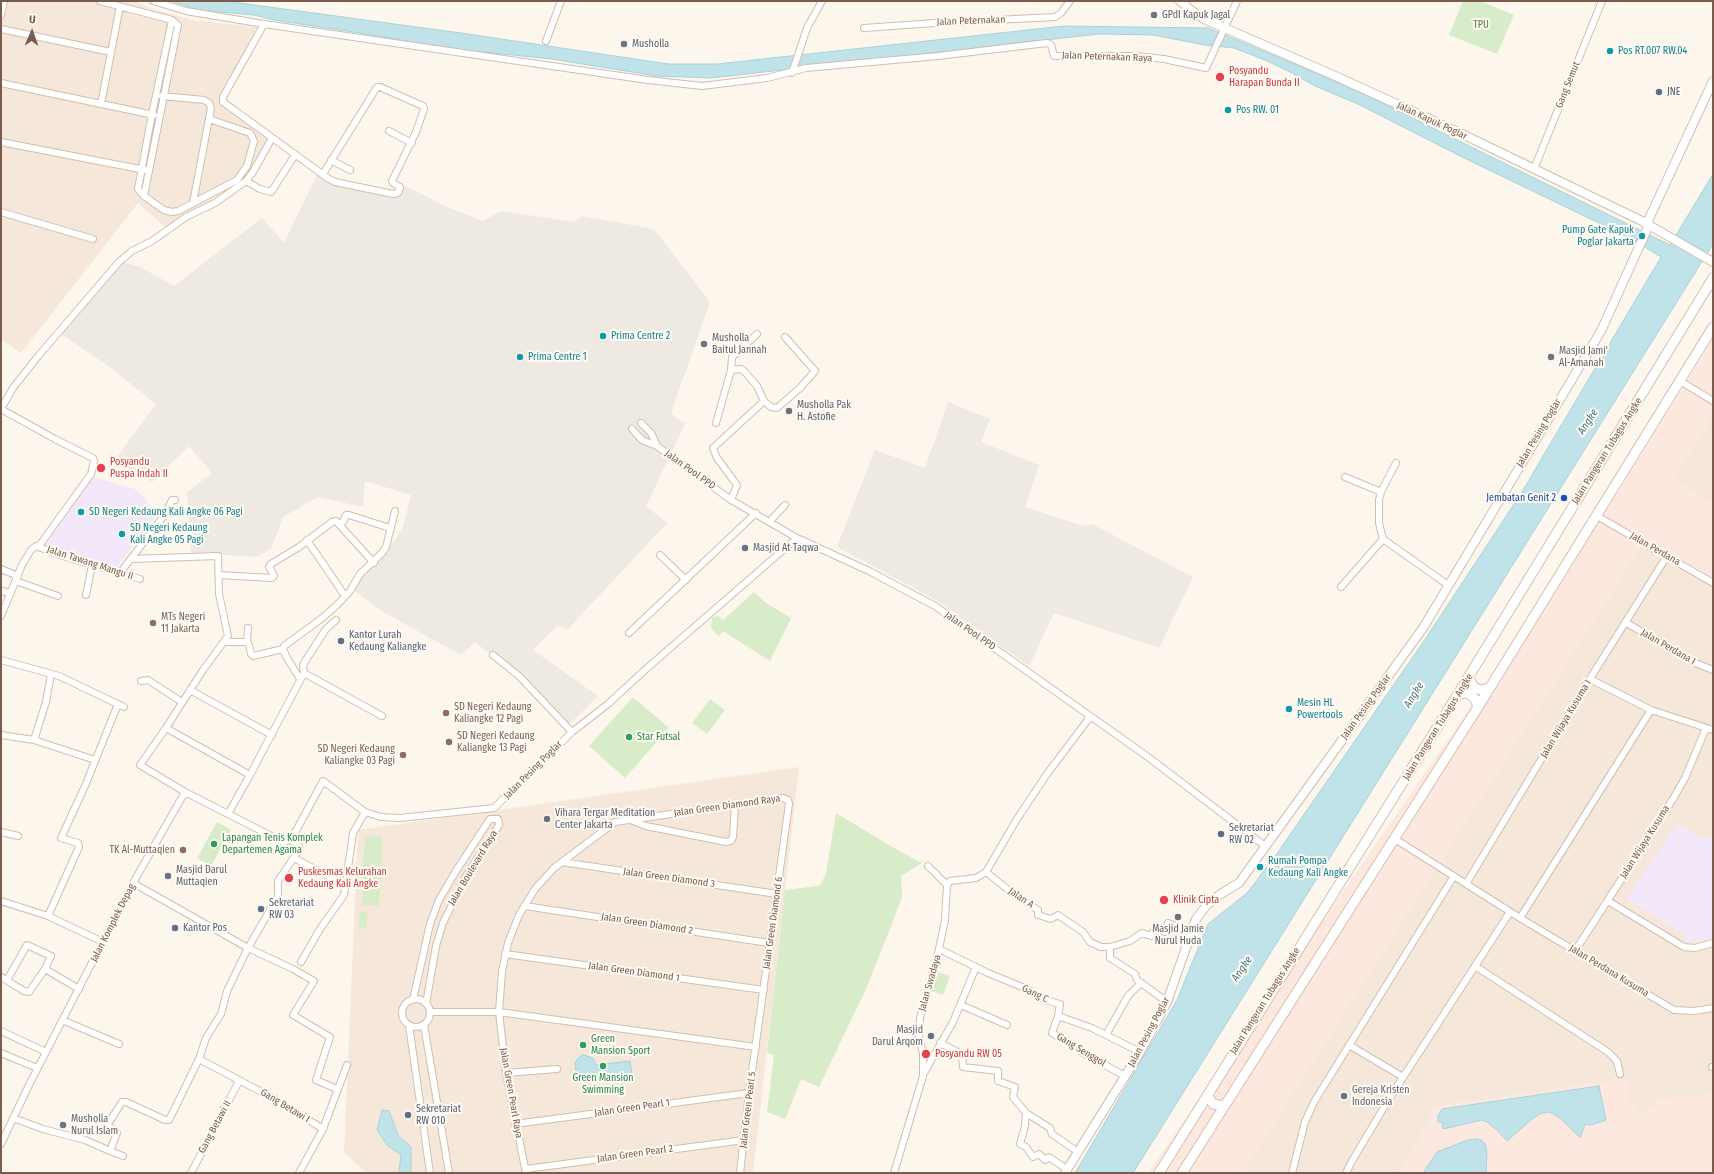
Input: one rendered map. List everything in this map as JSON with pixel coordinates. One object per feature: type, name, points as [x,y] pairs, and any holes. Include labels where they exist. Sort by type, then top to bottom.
[{"type":"main road","name":"Jalan Pangeran Tubagus Angke","points":[[1159,1173],[1458,694],[1713,278]]},
{"type":"main road","points":[[1182,1173],[1478,707],[1713,327]]},
{"type":"main road","points":[[1469,676],[1471,683],[1475,688],[1481,690],[1489,688]]},
{"type":"main road","points":[[1458,694],[1466,693],[1471,696],[1475,699],[1478,707]]},
{"type":"main road","points":[[1207,1095],[1213,1104],[1224,1106]]},
{"type":"street","points":[[1,15],[4,1]]},
{"type":"street","points":[[100,1],[172,20],[178,26],[144,196]]},
{"type":"street","points":[[153,1],[186,11],[264,24],[684,84],[720,85],[792,73],[807,28],[822,1]]},
{"type":"street","points":[[546,41],[561,1]]},
{"type":"street","name":"Jalan Peternakan","points":[[864,28],[1055,17],[1070,1]]},
{"type":"street","name":"Jalan Kapuk Poglar","points":[[1180,1],[1198,16],[1223,30],[1437,123],[1638,220],[1649,227]]},
{"type":"street","name":"Jalan Peternakan Raya","points":[[792,73],[806,68],[938,56],[1047,42],[1050,45],[1054,56],[1136,56],[1164,59],[1206,68],[1237,1]]},
{"type":"street","name":"Gang Semut","points":[[1534,169],[1602,1]]},
{"type":"street","points":[[101,104],[120,6]]},
{"type":"street","points":[[172,20],[138,190],[144,196],[168,212],[178,211],[238,180],[248,166],[254,143],[253,138],[248,131],[209,119]]},
{"type":"street","points":[[264,24],[222,100],[295,155],[323,174],[335,182],[396,194],[400,191],[400,187],[393,184],[392,181],[412,142],[423,116],[423,106],[378,86],[323,174]]},
{"type":"street","points":[[1,29],[111,52]]},
{"type":"street","points":[[1713,81],[1649,227],[1685,245],[1713,262]]},
{"type":"street","points":[[1,83],[160,116]]},
{"type":"street","points":[[156,96],[164,95],[207,101],[212,108],[193,203]]},
{"type":"street","points":[[389,131],[412,142]]},
{"type":"street","points":[[1,616],[10,593],[31,550],[34,547],[39,546],[91,474],[94,461],[93,458],[55,440],[1,409],[13,388],[39,355],[119,262],[132,251],[152,241],[186,217],[215,204],[246,182],[272,138]]},
{"type":"street","points":[[1,142],[148,171]]},
{"type":"street","points":[[246,182],[260,189],[271,192],[295,155]]},
{"type":"street","points":[[331,160],[350,170]]},
{"type":"street","points":[[1,212],[93,239]]},
{"type":"street","name":"Jalan Pesing Poglar","points":[[1067,1171],[1126,1076],[1167,1002],[1196,919],[1207,905],[1219,894],[1239,883],[1423,628],[1601,331],[1649,227]]},
{"type":"street","points":[[716,423],[731,370],[732,357],[757,334]]},
{"type":"street","points":[[731,370],[741,369],[744,371],[757,386],[764,401],[771,407],[777,408],[800,388],[814,372],[814,369],[786,337]]},
{"type":"street","points":[[1680,381],[1713,401]]},
{"type":"street","points":[[731,500],[737,485],[717,458],[713,448],[764,401]]},
{"type":"street","name":"Jalan Pool PPD","points":[[641,423],[651,433],[657,446]]},
{"type":"street","name":"Jalan Pool PPD","points":[[632,429],[642,440],[657,446],[731,500],[770,521],[797,538],[869,571],[935,606],[1148,757],[1265,846]]},
{"type":"street","points":[[1396,463],[1381,492],[1379,500],[1379,523],[1383,539],[1448,585]]},
{"type":"street","points":[[1345,477],[1381,492]]},
{"type":"street","points":[[120,573],[166,513],[171,502],[175,500]]},
{"type":"street","points":[[770,521],[785,505]]},
{"type":"street","points":[[248,628],[247,642],[250,654],[253,656],[283,649],[286,644],[321,619],[345,596],[360,574],[374,563],[384,551],[395,511]]},
{"type":"street","points":[[629,633],[756,513]]},
{"type":"street","points":[[340,523],[343,522],[346,516],[349,515],[390,528]]},
{"type":"street","name":"Jalan Perdana","points":[[1597,516],[1713,583]]},
{"type":"street","points":[[219,575],[272,578],[274,576],[269,566],[332,522],[336,521],[340,523],[360,549],[374,563]]},
{"type":"street","name":"Jalan Pesing Poglar","points":[[364,812],[381,817],[400,818],[494,808],[572,732],[608,704],[646,669],[797,538]]},
{"type":"street","points":[[1341,587],[1383,539]]},
{"type":"street","points":[[307,540],[345,596]]},
{"type":"street","name":"Jalan Tawang Mangu II","points":[[39,546],[92,565],[140,579]]},
{"type":"street","points":[[660,555],[686,580]]},
{"type":"street","points":[[131,559],[218,556],[219,594],[228,633],[224,642],[203,670],[166,728],[140,765],[185,792],[283,842],[290,840],[323,781],[364,812],[354,831],[344,895],[320,929],[301,962]]},
{"type":"street","name":"Jalan Wijaya Kusuma I","points":[[1466,884],[1590,679],[1667,556]]},
{"type":"street","points":[[86,596],[92,565]]},
{"type":"street","points":[[1,569],[17,579],[58,596]]},
{"type":"street","points":[[1,591],[10,593]]},
{"type":"street","points":[[228,814],[272,735],[304,673],[304,663],[326,629],[336,620]]},
{"type":"street","name":"Jalan Perdana I","points":[[1625,622],[1693,662],[1713,670]]},
{"type":"street","points":[[224,642],[247,642]]},
{"type":"street","points":[[283,649],[300,679]]},
{"type":"street","points":[[493,655],[520,677],[572,732]]},
{"type":"street","points":[[1,660],[68,679],[121,706],[95,760],[85,786],[61,838],[78,843],[79,846],[48,916]]},
{"type":"street","points":[[304,673],[382,716]]},
{"type":"street","points":[[34,740],[46,702],[51,674]]},
{"type":"street","points":[[1590,679],[1651,710],[1713,730]]},
{"type":"street","points":[[141,681],[148,680],[182,702]]},
{"type":"street","points":[[190,690],[272,735]]},
{"type":"street","points":[[1520,918],[1651,710]]},
{"type":"street","points":[[928,866],[947,885],[950,881],[976,878],[986,872],[1017,819],[1047,774],[1090,717]]},
{"type":"street","points":[[166,728],[250,775]]},
{"type":"street","name":"Jalan Wijaya Kusuma","points":[[1575,951],[1673,799],[1685,778],[1706,728]]},
{"type":"street","points":[[1,735],[34,740],[95,760]]},
{"type":"street","name":"Jalan Komplek Depag","points":[[1,1144],[37,1068],[133,883],[185,792]]},
{"type":"street","name":"Jalan Green Diamond Raya","points":[[499,1012],[500,988],[505,954],[512,930],[525,906],[541,882],[562,862],[610,825],[615,822],[628,819],[783,798],[788,800]]},
{"type":"street","name":"Jalan Green Diamond 6","points":[[756,1047],[789,804],[788,800]]},
{"type":"street","points":[[628,819],[646,826],[726,842],[733,837],[735,805]]},
{"type":"street","name":"Jalan Boulevard Raya","points":[[412,1000],[430,924],[440,900],[456,871],[490,819],[498,819],[499,825],[465,878],[443,923],[436,946],[426,1004]]},
{"type":"street","points":[[1,832],[18,836]]},
{"type":"street","name":"Jalan Perdana Kusuma","points":[[1394,839],[1510,912],[1674,1010],[1694,1012],[1713,1008]]},
{"type":"street","points":[[110,1151],[117,1133],[109,1127],[108,1124],[122,1102],[126,1102],[169,1120],[201,1060],[206,1038],[221,1014],[227,991],[248,948],[278,896],[279,879],[294,858],[299,848],[290,840]]},
{"type":"street","points":[[294,858],[345,885]]},
{"type":"street","name":"Jalan Green Diamond 3","points":[[562,862],[777,894]]},
{"type":"street","name":"Jalan A","points":[[986,872],[1016,896],[1038,910],[1038,915],[1051,919],[1057,915],[1083,932],[1090,942],[1101,947],[1110,947]]},
{"type":"street","points":[[1292,1173],[1305,1122],[1314,1102],[1454,876]]},
{"type":"street","points":[[133,883],[248,948],[293,969],[314,981],[293,1015],[330,1037],[316,1080],[337,1089]]},
{"type":"street","name":"Jalan Swadaya","points":[[894,1173],[923,1076],[923,1054],[919,1038],[920,1018],[939,949],[946,914],[947,885]]},
{"type":"street","points":[[1,901],[48,916],[103,942]]},
{"type":"street","points":[[1608,901],[1684,948],[1695,948],[1713,943]]},
{"type":"street","name":"Jalan Green Diamond 2","points":[[525,906],[770,942]]},
{"type":"street","points":[[1346,1173],[1352,1160],[1403,1077],[1510,912]]},
{"type":"street","points":[[1167,1002],[1136,979],[1135,974],[1110,958],[1110,947],[1130,941],[1142,933],[1151,936],[1155,929],[1165,932],[1168,923],[1192,933]]},
{"type":"street","points":[[26,945],[51,956],[45,968],[29,992],[24,991],[4,978],[26,945]]},
{"type":"street","name":"Gang C","points":[[939,949],[1027,989],[1045,1000],[1060,1004],[1058,1016]]},
{"type":"street","name":"Jalan Green Diamond 1","points":[[505,954],[764,990]]},
{"type":"street","points":[[1475,966],[1608,1052],[1617,1061],[1620,1074]]},
{"type":"street","points":[[923,1076],[961,1005],[976,967]]},
{"type":"street","points":[[45,968],[79,989]]},
{"type":"street","points":[[1106,1035],[1128,996],[1141,983]]},
{"type":"street","points":[[412,1000],[419,1000],[426,1004],[430,1012],[429,1019],[424,1025],[416,1027],[409,1025],[404,1020],[403,1013],[406,1004],[412,1000]]},
{"type":"street","points":[[961,1005],[1007,1025]]},
{"type":"street","points":[[430,1012],[499,1012],[756,1047]]},
{"type":"street","name":"Jalan Green Pearl Raya","points":[[499,1012],[506,1073],[515,1124],[526,1171]]},
{"type":"street","points":[[1058,1016],[1106,1035],[1140,1052]]},
{"type":"street","name":"Gang Senggol","points":[[1058,1016],[1052,1033],[1083,1053],[1126,1076]]},
{"type":"street","points":[[62,1020],[119,1044]]},
{"type":"street","points":[[409,1025],[430,1173]]},
{"type":"street","points":[[424,1025],[449,1173]]},
{"type":"street","points":[[1,1031],[6,1032],[46,1052]]},
{"type":"street","points":[[940,1043],[962,1054],[962,1067],[999,1071],[997,1080],[1015,1087],[1013,1097],[1026,1113],[1050,1128],[1052,1134],[1078,1152]]},
{"type":"street","points":[[1349,1045],[1403,1077]]},
{"type":"street","name":"Jalan Green Pearl 5","points":[[740,1173],[756,1047]]},
{"type":"street","points":[[1,1053],[37,1068]]},
{"type":"street","name":"Gang Betawi I","points":[[201,1060],[273,1098],[323,1129]]},
{"type":"street","points":[[299,1173],[323,1129],[337,1089],[348,1065]]},
{"type":"street","points":[[506,1073],[557,1070]]},
{"type":"street","name":"Gang Betawi II","points":[[191,1173],[239,1080]]},
{"type":"street","name":"Jalan Green Pearl 1","points":[[515,1124],[749,1093]]},
{"type":"street","points":[[1026,1113],[1025,1126],[1020,1144],[1026,1147],[1033,1157],[1039,1154],[1045,1160],[1049,1158],[1067,1171]]},
{"type":"street","points":[[13,1118],[43,1129],[85,1140],[123,1156]]},
{"type":"street","name":"Jalan Green Pearl 2","points":[[526,1171],[744,1140]]},
{"type":"shaded area","points":[[1,1],[136,1],[147,7],[192,20],[257,27],[220,101],[271,138],[247,181],[229,197],[169,230],[138,203],[21,353],[1,339]]},
{"type":"shaded area","points":[[319,171],[333,182],[400,195],[406,186],[447,207],[483,221],[501,211],[574,222],[582,216],[654,229],[710,302],[671,413],[685,424],[646,506],[667,523],[567,630],[558,625],[533,650],[598,696],[566,728],[518,677],[475,642],[461,655],[383,612],[355,591],[364,571],[384,554],[402,530],[411,495],[365,481],[363,507],[318,497],[283,517],[271,549],[257,557],[191,553],[187,492],[212,473],[189,446],[152,482],[114,461],[156,404],[107,365],[58,332],[123,262],[140,267],[174,286],[262,218],[284,243]]},
{"type":"shaded area","points":[[1713,338],[1713,414],[1673,480],[1713,505],[1713,578],[1644,541],[1242,1173],[1148,1173],[1601,519]]},
{"type":"shaded area","points":[[948,402],[990,419],[981,442],[1039,465],[1025,507],[1084,526],[1092,524],[1193,577],[1159,648],[1054,613],[1029,666],[936,600],[837,547],[875,450],[925,468]]},
{"type":"shaded area","points":[[1713,414],[1713,505],[1673,480]]},
{"type":"shaded area","points":[[94,477],[135,489],[143,496],[155,517],[115,570],[44,547],[81,492]]},
{"type":"shaded area","points":[[1644,541],[1713,578],[1713,1095],[1662,1099],[1641,1116],[1627,1097],[1628,1079],[1434,1107],[1417,1145],[1398,1173],[1242,1173]]},
{"type":"shaded area","points":[[799,767],[753,1173],[367,1173],[344,1153],[358,830]]},
{"type":"shaded area","points":[[1677,823],[1700,838],[1713,837],[1713,938],[1687,944],[1683,934],[1627,898]]},
{"type":"shaded area","points":[[1628,1079],[1627,1097],[1641,1116],[1662,1099],[1713,1095],[1713,1173],[1398,1173],[1417,1145],[1434,1107]]},
{"type":"green space","name":"TPU","points":[[1463,1],[1480,1],[1514,15],[1497,54],[1449,35]]},
{"type":"green space","points":[[754,592],[766,603],[791,618],[770,661],[723,631],[719,637],[711,628],[712,617],[718,616],[723,620]]},
{"type":"green space","name":"Star Futsal","points":[[633,697],[669,728],[625,778],[589,746]]},
{"type":"green space","points":[[710,699],[725,710],[707,734],[692,723]]},
{"type":"green space","points":[[836,813],[922,863],[901,876],[902,897],[893,921],[866,989],[819,1087],[801,1079],[785,1119],[767,1112],[774,1055],[767,1053],[785,890],[817,886],[821,884],[826,873]]},
{"type":"green space","name":"Lapangan Tenis Komplek Departemen Agama","points":[[217,822],[231,830],[211,866],[197,858]]},
{"type":"green space","points":[[365,836],[382,837],[381,869],[363,868]]},
{"type":"green space","points":[[364,875],[381,876],[379,906],[362,905]]},
{"type":"green space","points":[[360,912],[368,912],[366,929],[358,928]]},
{"type":"green space","points":[[938,972],[950,976],[943,995],[931,991]]},
{"type":"water","name":"Angke","points":[[171,1],[225,1],[461,33],[668,64],[717,64],[1064,26],[1208,28],[1366,95],[1670,245],[1713,174],[1713,244],[1133,1173],[1075,1173],[1177,1000],[1208,924],[1247,893],[1276,855],[1426,638],[1520,495],[1661,257],[1632,239],[1460,156],[1358,104],[1315,86],[1265,60],[1234,48],[1205,45],[1153,35],[1099,34],[711,78],[656,76],[552,59],[444,48],[379,36],[274,20],[254,15],[199,10]]},
{"type":"water","name":"Green Mansion Swimming","points":[[583,1055],[593,1058],[596,1065],[630,1061],[632,1073],[577,1080],[575,1063],[579,1057]]},
{"type":"water","points":[[1599,1086],[1606,1120],[1591,1125],[1585,1124],[1580,1138],[1561,1119],[1552,1113],[1547,1112],[1532,1119],[1507,1141],[1497,1130],[1482,1120],[1443,1129],[1442,1122],[1438,1122],[1438,1116],[1442,1109]]},
{"type":"water","points":[[382,1110],[389,1111],[398,1135],[411,1147],[411,1173],[402,1173],[399,1171],[401,1155],[388,1146],[377,1130]]},
{"type":"water","points":[[1468,1140],[1481,1140],[1485,1144],[1487,1152],[1486,1173],[1423,1173],[1437,1152]]},
{"type":"place","name":"GPdI Kapuk Jagal","points":[[1154,15]]},
{"type":"place","name":"Musholla","points":[[624,44]]},
{"type":"place","name":"Pos RT.007 RW.04","points":[[1610,51]]},
{"type":"place","name":"Posyandu Harapan Bunda II","points":[[1220,77]]},
{"type":"place","name":"JNE","points":[[1659,92]]},
{"type":"place","name":"Pos RW. 01","points":[[1228,110]]},
{"type":"place","name":"Pump Gate Kapuk Poglar Jakarta","points":[[1642,236]]},
{"type":"place","name":"Prima Centre 2","points":[[603,336]]},
{"type":"place","name":"Musholla Baitul Jannah","points":[[704,344]]},
{"type":"place","name":"Prima Centre 1","points":[[520,357]]},
{"type":"place","name":"Masjid Jami' Al-Amanah","points":[[1551,357]]},
{"type":"place","name":"Musholla Pak H. Astofie","points":[[789,411]]},
{"type":"place","name":"Posyandu Puspa Indah II","points":[[101,468]]},
{"type":"place","name":"Jembatan Genit 2","points":[[1564,498]]},
{"type":"place","name":"SD Negeri Kedaung Kali Angke 06 Pagi","points":[[81,512]]},
{"type":"place","name":"SD Negeri Kedaung Kali Angke 05 Pagi","points":[[122,534]]},
{"type":"place","name":"Masjid At Taqwa","points":[[745,548]]},
{"type":"place","name":"MTs Negeri 11 Jakarta","points":[[153,623]]},
{"type":"place","name":"Kantor Lurah Kedaung Kaliangke","points":[[341,641]]},
{"type":"place","name":"Mesin HL Powertools","points":[[1289,709]]},
{"type":"place","name":"SD Negeri Kedaung Kaliangke 12 Pagi","points":[[446,713]]},
{"type":"place","name":"Star Futsal","points":[[629,737]]},
{"type":"place","name":"SD Negeri Kedaung Kaliangke 13 Pagi","points":[[449,742]]},
{"type":"place","name":"SD Negeri Kedaung Kaliangke 03 Pagi","points":[[403,755]]},
{"type":"place","name":"Vihara Tergar Meditation Center Jakarta","points":[[547,819]]},
{"type":"place","name":"Sekretariat RW 02","points":[[1221,834]]},
{"type":"place","name":"Lapangan Tenis Komplek Departemen Agama","points":[[214,844]]},
{"type":"place","name":"TK Al-Muttaqien","points":[[183,850]]},
{"type":"place","name":"Rumah Pompa Kedaung Kali Angke","points":[[1260,867]]},
{"type":"place","name":"Masjid Darul Muttaqien","points":[[168,876]]},
{"type":"place","name":"Puskesmas Kelurahan Kedaung Kali Angke","points":[[289,878]]},
{"type":"place","name":"Klinik Cipta","points":[[1164,900]]},
{"type":"place","name":"Sekretariat RW 03","points":[[261,909]]},
{"type":"place","name":"Masjid Jamie Nurul Huda","points":[[1178,917]]},
{"type":"place","name":"Kantor Pos","points":[[175,928]]},
{"type":"place","name":"Masjid Darul Arqom","points":[[931,1036]]},
{"type":"place","name":"Green Mansion Sport","points":[[583,1045]]},
{"type":"place","name":"Posyandu RW 05","points":[[926,1054]]},
{"type":"place","name":"Green Mansion Swimming","points":[[603,1066]]},
{"type":"place","name":"Gereja Kristen Indonesia","points":[[1344,1096]]},
{"type":"place","name":"Sekretariat RW 010","points":[[408,1115]]},
{"type":"place","name":"Musholla Nurul Islam","points":[[63,1125]]}]
